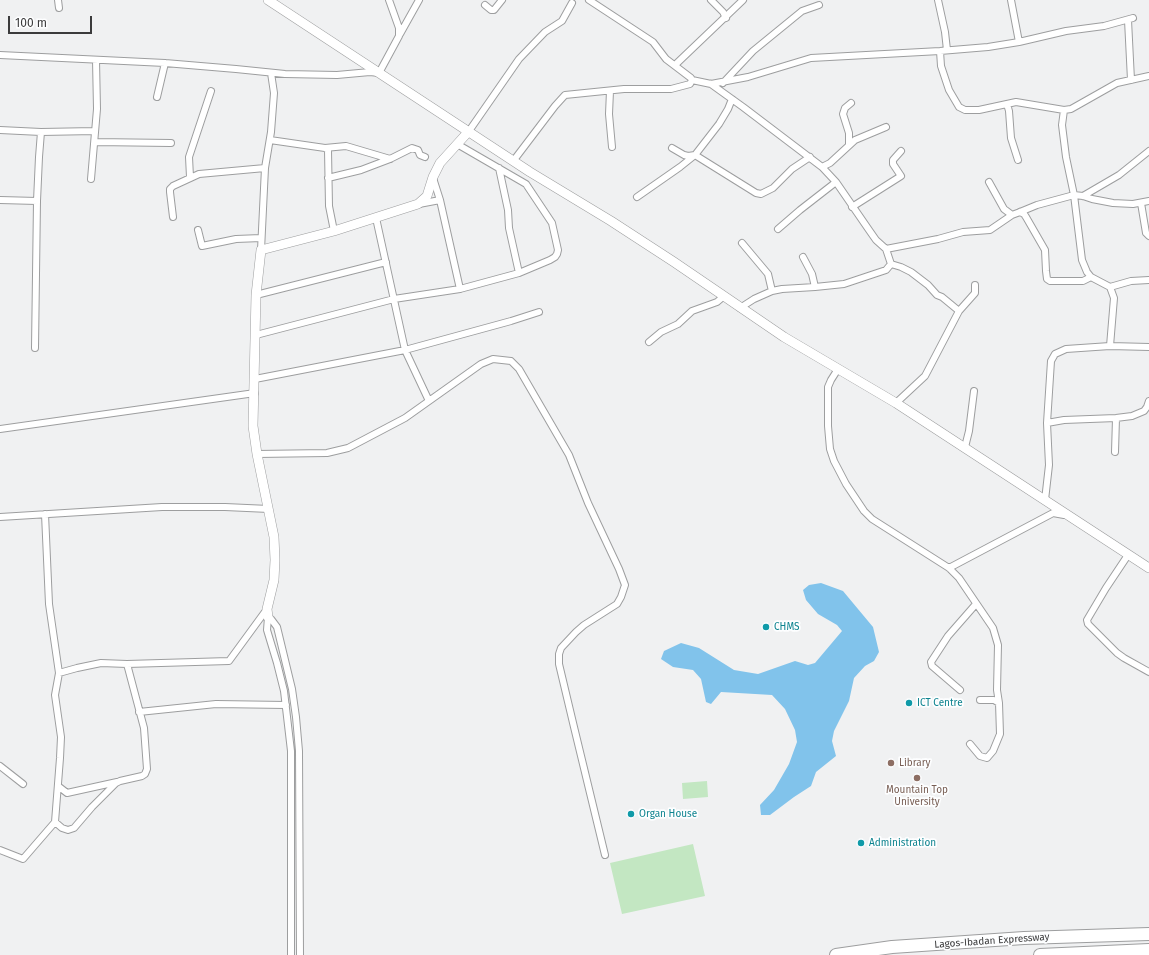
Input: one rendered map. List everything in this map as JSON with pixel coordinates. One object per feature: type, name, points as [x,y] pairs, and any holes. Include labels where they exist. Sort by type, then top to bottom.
[{"type":"highway","name":"Lagos-Ibadan Expressway","points":[[836,955],[892,947],[1024,938],[1149,934]]},
{"type":"highway","name":"Lagos-Ibadan Expressway","points":[[1040,955],[1149,950]]},
{"type":"street","points":[[58,0],[60,8]]},
{"type":"street","points":[[268,0],[514,160],[530,172],[668,258],[784,337],[896,403],[1149,568]]},
{"type":"street","points":[[389,0],[399,28],[399,36]]},
{"type":"street","points":[[379,73],[419,0]]},
{"type":"street","points":[[485,6],[491,10],[494,10],[502,0]]},
{"type":"street","points":[[589,0],[653,42],[666,59],[692,80],[711,84],[748,78],[811,58],[988,47],[1019,42],[1066,31],[1094,28],[1130,19],[1131,80]]},
{"type":"street","points":[[711,0],[723,12],[726,18]]},
{"type":"street","points":[[675,65],[726,18],[743,0]]},
{"type":"street","points":[[938,0],[945,32],[947,50]]},
{"type":"street","points":[[1011,0],[1019,42]]},
{"type":"street","points":[[418,204],[427,196],[433,177],[440,163],[469,131],[519,59],[545,32],[562,21],[572,3]]},
{"type":"street","points":[[723,83],[753,51],[802,11],[819,5]]},
{"type":"street","points":[[940,51],[944,76],[949,90],[959,107],[965,110],[979,110],[1016,102],[1064,110],[1071,109],[1079,106],[1117,83],[1149,76]]},
{"type":"street","points":[[0,56],[165,63],[285,74],[329,75],[370,72],[379,73]]},
{"type":"street","points":[[91,179],[97,109],[96,60]]},
{"type":"street","points":[[156,97],[165,63]]},
{"type":"street","points":[[271,73],[274,92],[270,140],[265,168],[261,250],[256,295],[255,393],[253,426],[257,454],[274,537],[274,580],[267,613],[267,630],[277,663],[286,705],[291,751],[291,955]]},
{"type":"street","points":[[514,160],[563,96],[624,89],[671,89],[690,84],[692,80]]},
{"type":"street","points":[[711,84],[810,157],[822,168],[836,182],[876,240],[886,249],[891,264]]},
{"type":"street","points":[[190,177],[189,157],[211,91]]},
{"type":"street","points":[[610,91],[609,114],[612,148]]},
{"type":"street","points":[[636,197],[695,155],[719,124],[732,99]]},
{"type":"street","points":[[849,145],[849,133],[843,114],[845,108],[851,103]]},
{"type":"street","points":[[1007,104],[1011,138],[1018,160]]},
{"type":"street","points":[[1064,110],[1062,125],[1066,156],[1074,195],[1082,260],[1091,277],[1111,289],[1114,298],[1110,346]]},
{"type":"street","points":[[822,168],[830,163],[855,140],[886,127]]},
{"type":"street","points":[[0,130],[41,132],[95,131]]},
{"type":"street","points":[[35,348],[37,201],[41,132]]},
{"type":"street","points":[[270,140],[325,148],[346,146],[390,159]]},
{"type":"street","points":[[95,142],[170,143]]},
{"type":"street","points":[[256,335],[394,299],[460,289],[519,273],[555,257],[558,250],[552,223],[526,184],[457,144]]},
{"type":"street","points":[[325,148],[328,150],[329,154],[329,206],[334,231]]},
{"type":"street","points":[[328,178],[361,170],[390,159],[412,148],[418,150],[420,155],[425,157]]},
{"type":"street","points":[[672,148],[684,155],[695,155],[756,193],[761,194],[773,188],[792,169],[810,157]]},
{"type":"street","points":[[852,207],[901,176],[893,164],[893,160],[901,151]]},
{"type":"street","points":[[1083,196],[1119,175],[1149,151]]},
{"type":"street","points":[[173,217],[170,189],[190,177],[199,174],[265,168]]},
{"type":"street","points":[[499,168],[508,210],[509,228],[519,273]]},
{"type":"street","points":[[433,177],[440,200],[460,289]]},
{"type":"street","points":[[778,229],[836,182]]},
{"type":"street","points":[[989,182],[1004,209],[1012,215]]},
{"type":"street","points":[[886,249],[938,239],[963,232],[990,230],[1012,215],[1037,205],[1074,195],[1113,203],[1133,204],[1149,201]]},
{"type":"street","points":[[0,200],[37,201]]},
{"type":"street","points":[[261,250],[334,231],[418,204],[440,200]]},
{"type":"street","points":[[1141,203],[1146,233],[1149,236]]},
{"type":"street","points":[[1020,212],[1026,217],[1045,250],[1047,279],[1050,281],[1062,282],[1082,281],[1091,277]]},
{"type":"street","points":[[376,218],[405,350],[429,401]]},
{"type":"street","points":[[198,230],[202,246],[236,240],[261,238]]},
{"type":"street","points":[[742,243],[768,274],[772,291]]},
{"type":"street","points":[[803,257],[812,274],[815,287]]},
{"type":"street","points":[[256,295],[386,262]]},
{"type":"street","points":[[740,308],[754,298],[772,291],[844,284],[869,277],[886,270],[891,264]]},
{"type":"street","points":[[891,264],[911,272],[928,285],[937,295],[942,297],[959,311]]},
{"type":"street","points":[[1111,289],[1120,284],[1149,280]]},
{"type":"street","points":[[896,403],[925,376],[959,311],[975,293],[975,286]]},
{"type":"street","points":[[649,342],[660,332],[678,324],[692,311],[717,302],[724,296]]},
{"type":"street","points":[[255,379],[405,350],[539,312]]},
{"type":"street","points":[[1045,500],[1049,465],[1047,424],[1051,361],[1055,354],[1066,349],[1110,346],[1149,347]]},
{"type":"street","points":[[257,454],[327,453],[348,448],[405,418],[481,364],[493,359],[511,361],[520,369],[569,455],[588,503],[625,585],[622,597],[617,604],[584,625],[561,648],[559,654],[559,664],[605,855]]},
{"type":"street","points":[[838,369],[828,387],[828,426],[830,449],[834,461],[843,478],[864,511],[872,519],[949,568],[959,578],[993,628],[998,645],[997,690],[1000,734],[993,751],[987,758],[980,756],[970,744]]},
{"type":"street","points":[[965,447],[969,431],[974,391]]},
{"type":"street","points":[[0,430],[255,393]]},
{"type":"street","points":[[1047,424],[1064,420],[1132,416],[1144,411],[1149,401]]},
{"type":"street","points":[[1115,452],[1116,418]]},
{"type":"street","points":[[0,517],[162,507],[269,509]]},
{"type":"street","points":[[949,568],[1053,513],[1069,516]]},
{"type":"street","points":[[0,850],[23,859],[55,822],[61,737],[55,695],[59,673],[49,604],[45,514]]},
{"type":"street","points":[[1128,555],[1087,620],[1088,624],[1124,658],[1149,672]]},
{"type":"street","points":[[960,690],[932,666],[931,662],[948,636],[976,604]]},
{"type":"street","points":[[59,673],[101,663],[127,664],[229,661],[267,613]]},
{"type":"street","points":[[267,613],[277,627],[292,689],[296,717],[299,751],[300,955]]},
{"type":"street","points":[[58,786],[67,793],[118,782],[146,774],[147,769],[144,728],[127,664]]},
{"type":"street","points":[[980,700],[994,700],[999,703]]},
{"type":"street","points":[[139,712],[216,704],[286,705]]},
{"type":"street","points":[[0,766],[22,784]]},
{"type":"street","points":[[55,822],[62,828],[68,830],[74,828],[92,807],[118,782]]},
{"type":"green space","points":[[707,781],[708,797],[683,799],[682,783]]},
{"type":"green space","points":[[693,844],[705,896],[622,914],[610,863]]},
{"type":"water","points":[[821,583],[843,591],[873,627],[879,652],[874,661],[865,666],[854,678],[849,701],[834,731],[832,741],[836,756],[816,772],[811,786],[770,815],[761,815],[760,805],[774,790],[789,764],[797,742],[795,730],[785,709],[772,695],[721,692],[711,704],[706,702],[701,679],[693,670],[673,667],[661,659],[664,651],[681,643],[699,648],[734,670],[758,674],[795,661],[808,665],[815,663],[842,631],[837,625],[818,614],[806,600],[803,590],[809,585]]},
{"type":"place","name":"CHMS","points":[[766,627]]},
{"type":"place","name":"ICT Centre","points":[[909,703]]},
{"type":"place","name":"Library","points":[[891,763]]},
{"type":"place","name":"Mountain Top University","points":[[917,778]]},
{"type":"place","name":"Organ House","points":[[631,814]]},
{"type":"place","name":"Administration","points":[[861,843]]}]
